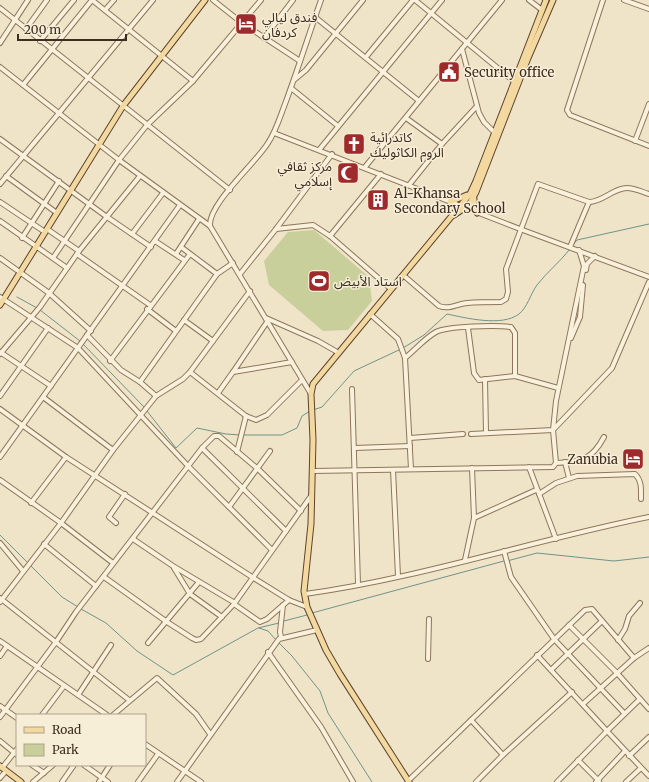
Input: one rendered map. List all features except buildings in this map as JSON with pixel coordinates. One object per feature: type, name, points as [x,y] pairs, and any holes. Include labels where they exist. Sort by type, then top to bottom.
[{"type":"main road","points":[[0,305],[2,298],[36,248],[123,106],[206,0]]},
{"type":"main road","points":[[450,218],[465,208],[472,196],[516,84],[546,0]]},
{"type":"main road","points":[[477,213],[472,196],[495,133],[553,0]]},
{"type":"main road","points":[[450,202],[472,196]]},
{"type":"main road","points":[[409,782],[340,674],[317,630],[308,609],[305,594],[313,471],[311,394],[313,384],[338,353],[459,206],[472,196]]},
{"type":"main road","points":[[3,768],[21,782]]},
{"type":"street","points":[[0,43],[28,0]]},
{"type":"street","points":[[26,29],[47,0]]},
{"type":"street","points":[[40,41],[74,0]]},
{"type":"street","points":[[22,85],[92,0],[192,82]]},
{"type":"street","points":[[105,10],[114,0]]},
{"type":"street","points":[[0,184],[152,0]]},
{"type":"street","points":[[213,0],[242,23],[300,61]]},
{"type":"street","points":[[53,258],[119,160],[147,125],[192,82],[261,0]]},
{"type":"street","points":[[264,38],[294,0]]},
{"type":"street","points":[[210,226],[211,214],[268,144],[274,133],[292,88],[321,0]]},
{"type":"street","points":[[294,80],[306,70],[363,0]]},
{"type":"street","points":[[366,57],[414,0],[516,84]]},
{"type":"street","points":[[319,150],[442,0]]},
{"type":"street","points":[[365,168],[502,0]]},
{"type":"street","points":[[529,0],[542,10]]},
{"type":"street","points":[[603,0],[567,110],[570,116],[649,146]]},
{"type":"street","points":[[624,0],[649,9]]},
{"type":"street","points":[[0,8],[230,190]]},
{"type":"street","points":[[315,17],[419,101]]},
{"type":"street","points":[[462,49],[477,106],[484,122],[495,133]]},
{"type":"street","points":[[0,68],[140,176],[199,220],[210,226],[311,394]]},
{"type":"street","points":[[292,88],[338,126]]},
{"type":"street","points":[[635,141],[649,104]]},
{"type":"street","points":[[409,185],[442,144],[477,106]]},
{"type":"street","points":[[406,118],[442,144]]},
{"type":"street","points":[[274,133],[332,154],[477,213],[649,277]]},
{"type":"street","points":[[0,139],[151,247]]},
{"type":"street","points":[[240,274],[332,154]]},
{"type":"street","points":[[330,236],[381,174]]},
{"type":"street","points":[[6,176],[57,213]]},
{"type":"street","points":[[51,386],[0,353],[40,307],[78,252],[140,176]]},
{"type":"street","points":[[22,238],[59,181]]},
{"type":"street","points":[[403,275],[443,307],[449,308],[465,303],[501,302],[506,299],[508,292],[506,269],[538,184],[588,202],[595,202],[619,189],[628,188],[649,194]]},
{"type":"street","points":[[132,234],[163,193]]},
{"type":"street","points":[[0,202],[32,224],[65,241],[124,286],[176,331]]},
{"type":"street","points":[[570,247],[588,202]]},
{"type":"street","points":[[0,457],[86,336],[124,286],[180,205]]},
{"type":"street","points":[[176,254],[199,220]]},
{"type":"street","points":[[0,221],[36,248],[67,268]]},
{"type":"street","points":[[276,229],[313,225],[330,236],[391,289]]},
{"type":"street","points":[[155,241],[184,260]]},
{"type":"street","points":[[181,247],[217,274]]},
{"type":"street","points":[[556,463],[553,430],[558,388],[584,266],[579,250]]},
{"type":"street","points":[[110,361],[148,307],[190,254]]},
{"type":"street","points":[[568,344],[580,317],[586,267],[589,261],[595,256]]},
{"type":"street","points":[[0,258],[49,293],[90,331]]},
{"type":"street","points":[[140,382],[217,274],[233,263]]},
{"type":"street","points":[[471,434],[553,430],[612,368],[649,282]]},
{"type":"street","points":[[129,700],[1,599],[61,523],[95,474],[156,396],[190,372],[250,291]]},
{"type":"street","points":[[2,298],[78,348],[188,466],[272,550]]},
{"type":"street","points":[[370,314],[398,339],[405,358],[411,469]]},
{"type":"street","points":[[184,320],[213,341]]},
{"type":"street","points":[[266,320],[318,341],[338,353]]},
{"type":"street","points":[[218,393],[266,320]]},
{"type":"street","points":[[405,358],[436,332],[445,328],[468,328],[495,325],[510,327],[514,329],[515,376]]},
{"type":"street","points":[[0,396],[48,328]]},
{"type":"street","points":[[468,328],[474,373],[479,380],[515,376],[558,388]]},
{"type":"street","points":[[86,336],[126,375],[140,382],[156,396]]},
{"type":"street","points":[[233,372],[292,362]]},
{"type":"street","points":[[190,372],[246,416],[256,420],[267,414],[302,380]]},
{"type":"street","points":[[485,379],[486,433]]},
{"type":"street","points":[[352,390],[355,448],[358,584]]},
{"type":"street","points":[[43,397],[113,450]]},
{"type":"street","points":[[0,409],[66,457],[95,474],[252,577],[289,600],[308,609]]},
{"type":"street","points":[[237,452],[246,416]]},
{"type":"street","points":[[410,438],[463,434]]},
{"type":"street","points":[[0,717],[113,563],[133,540],[202,448],[216,436],[258,469],[301,511]]},
{"type":"street","points":[[313,471],[553,467],[556,463],[580,460],[590,457],[597,450],[604,437]]},
{"type":"street","points":[[355,448],[410,446]]},
{"type":"street","points":[[202,448],[286,531]]},
{"type":"street","points":[[229,507],[244,489],[270,451]]},
{"type":"street","points":[[32,503],[66,457]]},
{"type":"street","points":[[565,462],[569,478]]},
{"type":"street","points":[[529,467],[556,539]]},
{"type":"street","points":[[465,560],[474,518],[472,468]]},
{"type":"street","points":[[393,470],[398,576]]},
{"type":"street","points":[[474,518],[577,476],[635,474],[640,478],[641,499]]},
{"type":"street","points":[[0,480],[61,523],[113,563]]},
{"type":"street","points":[[116,523],[109,517],[125,494]]},
{"type":"street","points":[[104,577],[167,622],[196,640],[201,639],[234,603],[312,495]]},
{"type":"street","points":[[305,594],[398,576],[584,531],[649,517]]},
{"type":"street","points":[[133,540],[234,603],[260,622],[267,619],[289,600]]},
{"type":"street","points":[[0,544],[24,570]]},
{"type":"street","points":[[44,544],[96,586]]},
{"type":"street","points":[[504,551],[511,577],[554,639],[624,713]]},
{"type":"street","points":[[173,566],[190,594],[222,617]]},
{"type":"street","points":[[148,643],[199,582]]},
{"type":"street","points":[[618,640],[625,629],[629,616],[640,603]]},
{"type":"street","points":[[280,638],[283,605]]},
{"type":"street","points":[[409,782],[470,720],[588,608],[592,609],[634,658]]},
{"type":"street","points":[[428,660],[429,619]]},
{"type":"street","points":[[551,670],[602,620]]},
{"type":"street","points":[[569,625],[617,673],[649,709]]},
{"type":"street","points":[[178,782],[210,734],[275,643],[280,638],[317,630]]},
{"type":"street","points":[[0,641],[106,714]]},
{"type":"street","points":[[78,695],[112,645]]},
{"type":"street","points":[[0,656],[7,646]]},
{"type":"street","points":[[583,704],[634,658],[649,648]]},
{"type":"street","points":[[268,652],[321,727],[353,782]]},
{"type":"street","points":[[537,655],[649,776]]},
{"type":"street","points":[[114,714],[157,678],[196,714],[210,734]]},
{"type":"street","points":[[43,714],[64,686]]},
{"type":"street","points":[[476,782],[503,755],[572,692]]},
{"type":"street","points":[[558,782],[606,731],[640,699]]},
{"type":"street","points":[[0,706],[16,717]]},
{"type":"street","points":[[470,720],[503,755]]},
{"type":"street","points":[[630,756],[649,737]]},
{"type":"street","points":[[0,741],[16,752],[3,768],[0,778]]},
{"type":"street","points":[[146,745],[201,782]]},
{"type":"street","points":[[578,760],[598,781],[625,751]]},
{"type":"street","points":[[138,782],[158,754]]},
{"type":"street","points":[[34,766],[44,773]]},
{"type":"street","points":[[33,782],[52,766]]},
{"type":"street","points":[[62,782],[73,766]]},
{"type":"street","points":[[85,766],[100,780],[108,782]]},
{"type":"street","points":[[100,780],[109,766]]},
{"type":"street","points":[[626,782],[641,768]]},
{"type":"green space","points":[[314,230],[369,277],[372,301],[348,330],[323,331],[269,285],[264,261],[288,232]]},
{"type":"waterway","points":[[572,246],[577,240],[649,224]]},
{"type":"waterway","points":[[403,348],[424,335],[447,314],[494,321],[512,318],[519,314],[537,285],[570,249]]},
{"type":"waterway","points":[[17,297],[37,308]]},
{"type":"waterway","points":[[40,310],[80,341]]},
{"type":"waterway","points":[[82,343],[144,407]]},
{"type":"waterway","points":[[313,410],[322,407],[354,371],[401,349]]},
{"type":"waterway","points":[[147,411],[176,448],[197,428],[226,434],[240,435]]},
{"type":"waterway","points":[[243,435],[282,435],[297,428],[302,416],[310,411]]},
{"type":"waterway","points":[[0,535],[29,564]]},
{"type":"waterway","points":[[507,561],[537,553],[614,561],[649,557]]},
{"type":"waterway","points":[[312,613],[504,561]]},
{"type":"waterway","points":[[31,566],[62,597],[78,607]]},
{"type":"waterway","points":[[81,609],[106,623],[137,651],[173,675],[258,628],[279,623]]},
{"type":"waterway","points":[[284,621],[307,615]]},
{"type":"waterway","points":[[259,628],[268,631],[276,640]]},
{"type":"waterway","points":[[278,642],[292,656],[320,691],[328,713],[372,782]]},
{"type":"place","name":"فندق ليالي كردفان","points":[[246,24]]},
{"type":"place","name":"Security office","points":[[449,72]]},
{"type":"place","name":"كاتدرائية الروم الكاثوليك","points":[[354,144]]},
{"type":"place","name":"مركز ثقافي إسلامي","points":[[348,173]]},
{"type":"place","name":"Al-Khansa Secondary School","points":[[378,200]]},
{"type":"place","name":"استاد الأبيض","points":[[319,281]]},
{"type":"place","name":"Zanubia","points":[[633,459]]}]
